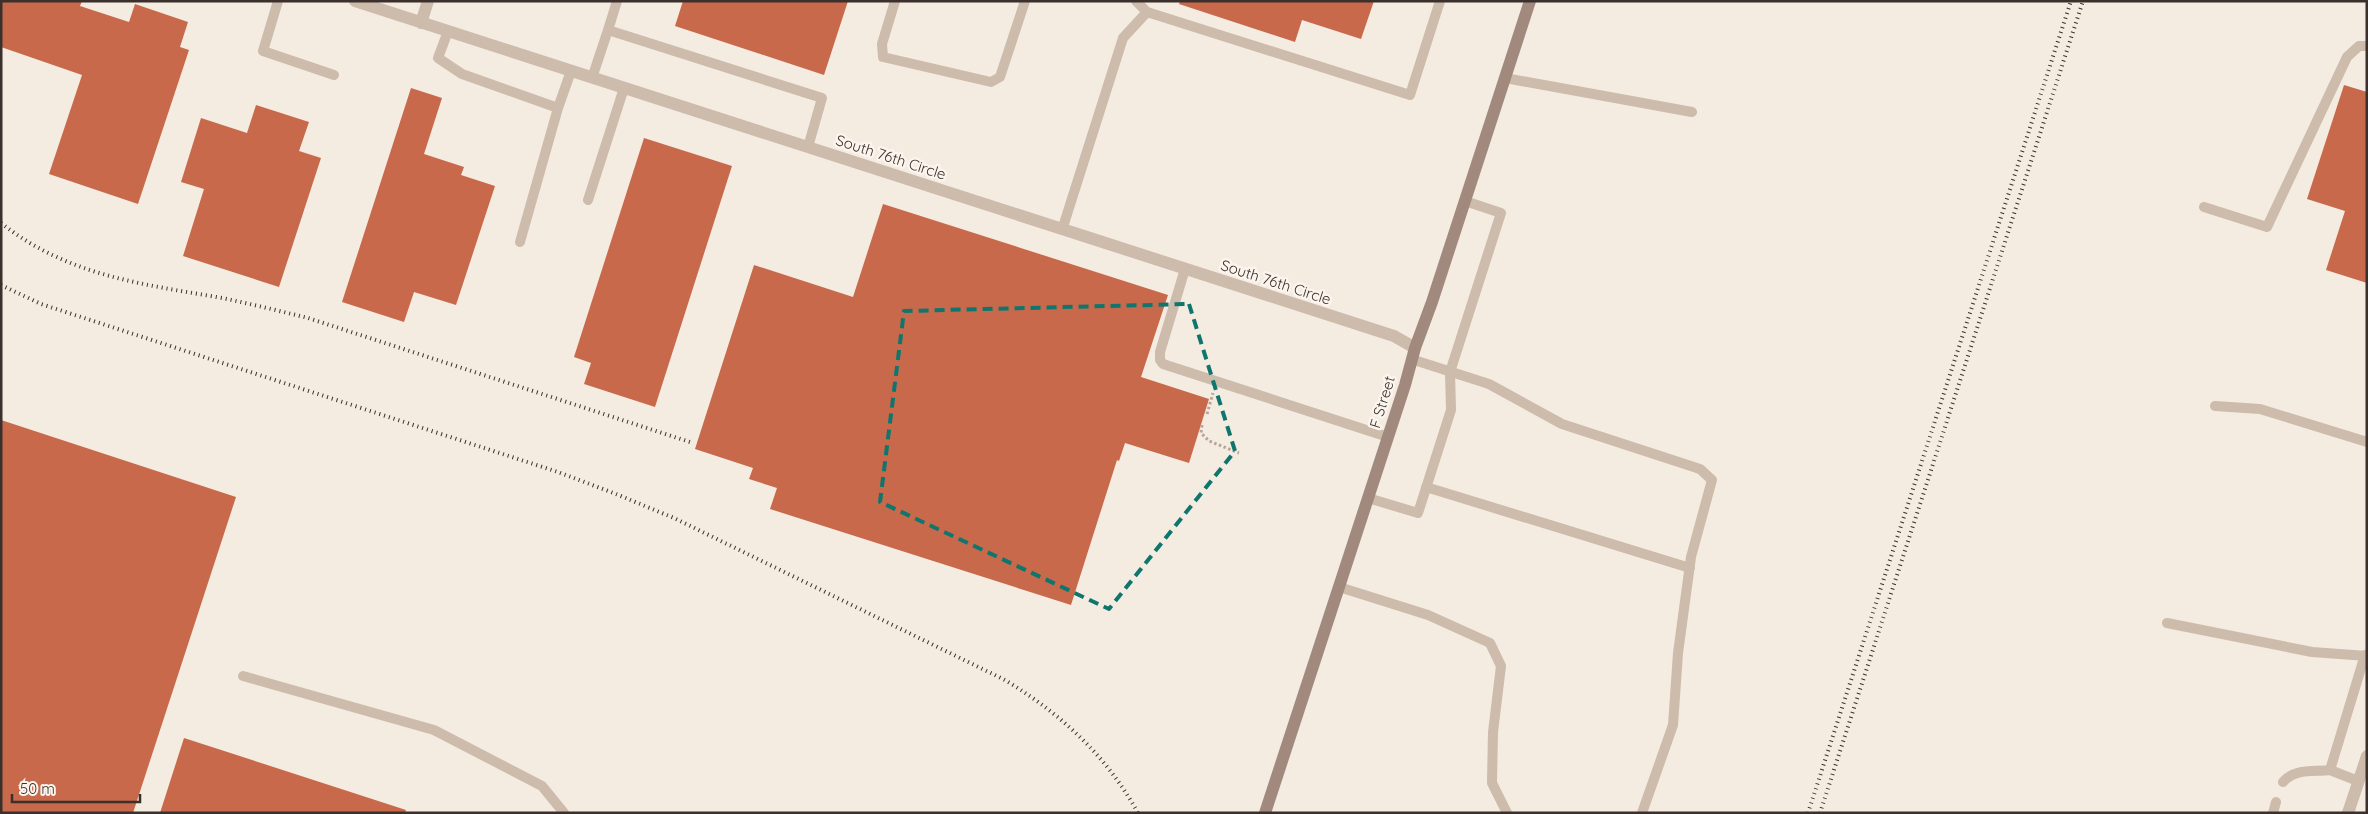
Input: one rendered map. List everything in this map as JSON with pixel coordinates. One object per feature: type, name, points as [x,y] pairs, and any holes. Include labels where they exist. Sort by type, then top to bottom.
[{"type":"street","name":"South 76th Circle","points":[[356,1],[1394,336],[1413,354]]},
{"type":"street","points":[[422,23],[428,1]]},
{"type":"street","name":"F Street","points":[[1265,813],[1388,437],[1413,354],[1530,1]]},
{"type":"street","points":[[2348,813],[2367,756]]},
{"type":"lane","points":[[278,1],[263,52],[334,75]]},
{"type":"lane","points":[[592,78],[618,1]]},
{"type":"lane","points":[[895,1],[882,44],[883,57],[991,82],[1000,77],[1026,1]]},
{"type":"lane","points":[[1136,1],[1147,12],[1410,95],[1440,1]]},
{"type":"lane","points":[[1062,230],[1124,38],[1147,12]]},
{"type":"lane","points":[[608,30],[822,98],[808,147]]},
{"type":"lane","points":[[448,31],[438,58],[462,74],[558,108]]},
{"type":"lane","points":[[2204,207],[2267,227],[2347,57],[2360,46],[2367,46]]},
{"type":"lane","points":[[520,242],[570,71]]},
{"type":"lane","points":[[1505,78],[1692,112]]},
{"type":"lane","points":[[588,200],[624,88]]},
{"type":"lane","points":[[1368,498],[1418,513],[1451,410],[1450,372],[1501,213],[1465,201]]},
{"type":"lane","points":[[1185,270],[1160,352],[1160,360],[1163,364],[1388,437]]},
{"type":"lane","points":[[1413,354],[1450,372],[1488,384],[1562,424],[1700,469],[1712,480],[1690,568],[1678,653],[1673,725],[1642,813]]},
{"type":"lane","points":[[2214,406],[2260,409],[2367,442]]},
{"type":"lane","points":[[1426,486],[1690,568]]},
{"type":"lane","points":[[1339,587],[1428,615],[1490,642],[1502,666],[1494,732],[1492,784],[1507,813]]},
{"type":"lane","points":[[2167,623],[2312,652],[2366,655],[2330,770]]},
{"type":"lane","points":[[243,676],[434,730],[542,786],[564,813]]},
{"type":"lane","points":[[2283,782],[2289,775],[2297,772],[2330,770],[2358,781]]},
{"type":"path","points":[[1207,414],[1214,390]]},
{"type":"path","points":[[1202,425],[1201,433],[1205,438],[1239,453]]},
{"type":"highlighted area","points":[[1189,304],[1235,451],[1109,609],[880,502],[904,311]]},
{"type":"building","points":[[1,1],[82,1],[80,6],[129,22],[135,4],[188,22],[180,47],[189,50],[138,204],[49,174],[82,75],[1,47]]},
{"type":"building","points":[[683,1],[848,1],[824,75],[675,26]]},
{"type":"building","points":[[1180,1],[1374,1],[1361,39],[1302,20],[1295,42],[1179,4]]},
{"type":"building","points":[[2344,85],[2367,92],[2367,283],[2326,270],[2345,211],[2307,199]]},
{"type":"building","points":[[411,88],[442,98],[424,154],[464,167],[461,175],[495,186],[456,305],[414,292],[404,322],[342,302]]},
{"type":"building","points":[[256,105],[309,122],[299,151],[321,158],[279,287],[183,256],[204,189],[181,182],[201,118],[247,133]]},
{"type":"building","points":[[644,138],[732,166],[655,407],[584,384],[591,363],[574,357]]},
{"type":"building","points":[[883,204],[1168,295],[1141,377],[1209,399],[1189,463],[1125,443],[1119,461],[1117,460],[1071,605],[770,509],[777,488],[749,479],[753,468],[695,449],[754,265],[853,297]]},
{"type":"building","points":[[1,420],[236,497],[133,813],[1,813]]},
{"type":"building","points":[[184,738],[406,810],[405,813],[160,813]]},
{"type":"railway","points":[[1808,813],[2071,1]]},
{"type":"railway","points":[[1820,813],[2083,1]]},
{"type":"railway","points":[[1,223],[26,241],[53,255],[107,275],[163,288],[233,300],[308,318],[693,443]]},
{"type":"railway","points":[[1,285],[41,304],[558,472],[674,518],[1005,680],[1045,707],[1097,754],[1138,813]]}]
